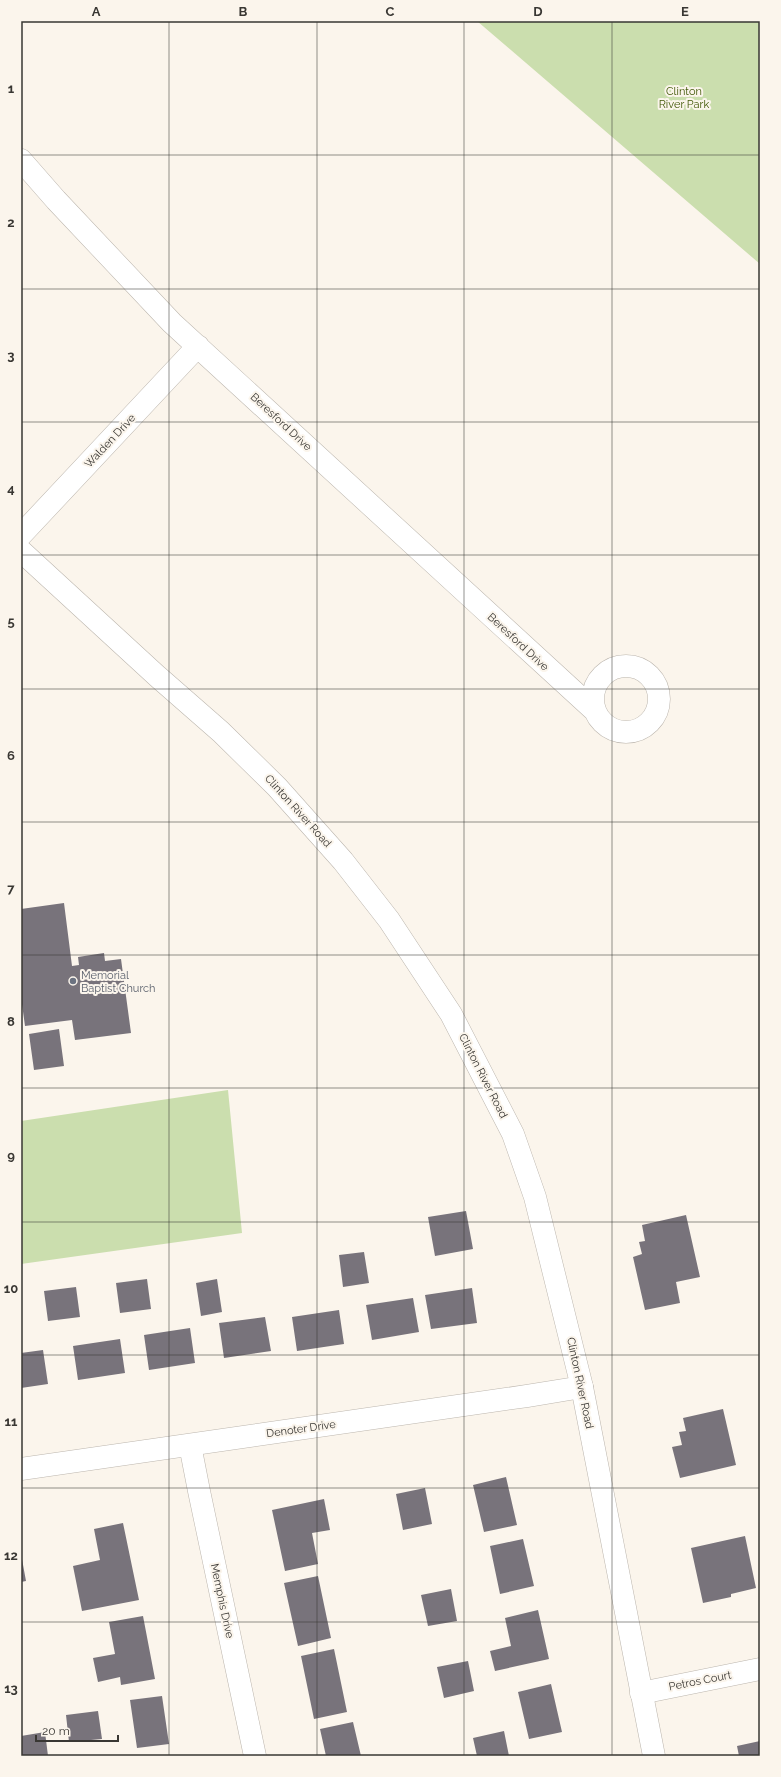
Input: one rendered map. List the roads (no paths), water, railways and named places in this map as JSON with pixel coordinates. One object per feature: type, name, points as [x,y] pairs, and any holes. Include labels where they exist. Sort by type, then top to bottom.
[{"type":"street","name":"Beresford Drive","points":[[21,160],[56,200],[166,317],[552,672],[594,710],[599,720],[607,727],[617,732],[628,733],[638,731],[647,725],[654,717],[658,707],[659,696],[657,686],[650,676],[631,666],[619,667],[609,671],[586,676],[569,676],[552,672]]},
{"type":"street","name":"Walden Drive","points":[[21,535],[198,346]]},
{"type":"street","name":"Clinton River Road","points":[[21,551],[156,676],[221,732],[277,787],[344,861],[389,920],[451,1014],[513,1134],[535,1197],[582,1387],[654,1756]]},
{"type":"street","points":[[594,710],[592,699],[595,688],[600,678],[609,671]]},
{"type":"street","name":"Denoter Drive","points":[[21,1469],[582,1387]]},
{"type":"street","name":"Memphis Drive","points":[[190,1445],[255,1756]]},
{"type":"street","name":"Petros Court","points":[[641,1693],[760,1669]]},
{"type":"place","name":"Memorial Baptist Church","points":[[73,981]]},
{"type":"park label","name":"Clinton River Park","points":[[684,97]]}]
